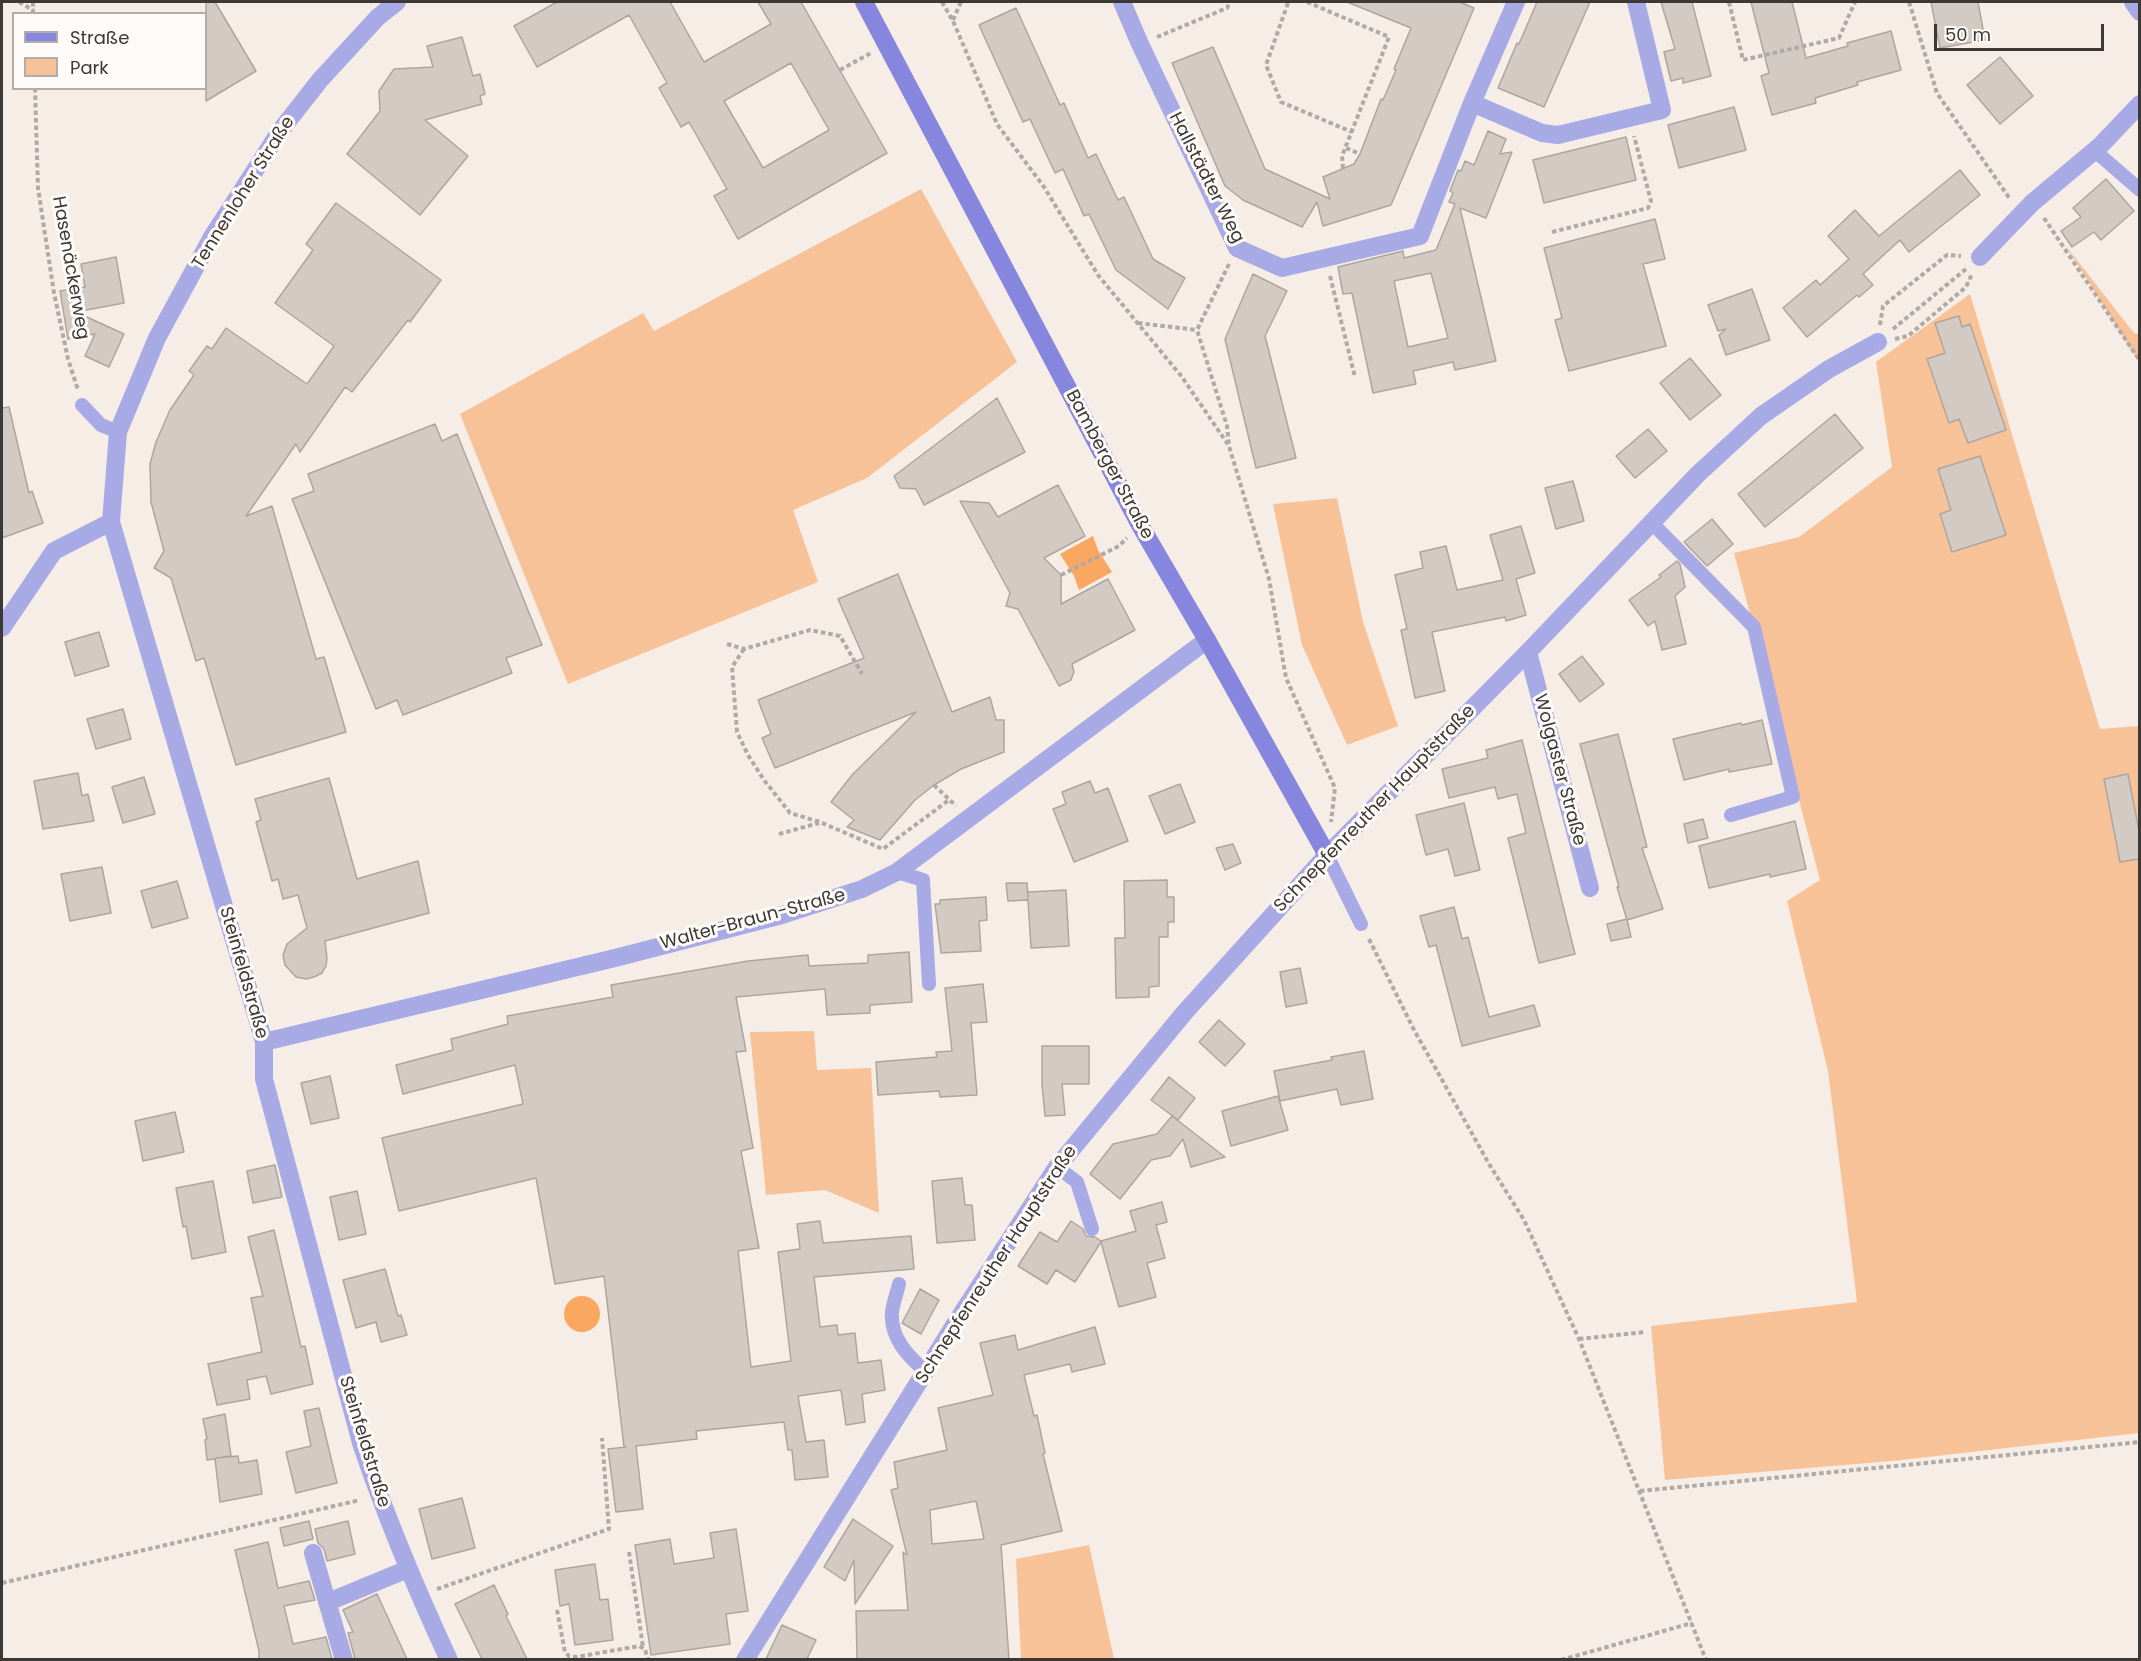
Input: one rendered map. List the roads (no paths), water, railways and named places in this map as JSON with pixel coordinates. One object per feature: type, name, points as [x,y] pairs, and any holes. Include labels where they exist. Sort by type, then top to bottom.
[{"type":"street","name":"Tennenloher Straße","points":[[118,438],[157,338],[212,237],[280,131],[321,80],[378,17],[397,2]]},
{"type":"street","name":"Bamberger Straße","points":[[864,2],[1140,525],[1327,855]]},
{"type":"street","name":"Hallstädter Weg","points":[[1122,2],[1237,248],[1282,268],[1420,236],[1472,103],[1516,2]]},
{"type":"street","points":[[1472,103],[1542,133],[1558,135],[1662,110],[1636,2]]},
{"type":"street","points":[[2133,2],[2139,12]]},
{"type":"street","points":[[1980,257],[2027,209],[2095,151],[2139,104]]},
{"type":"street","name":"Schnepfenreuther Hauptstraße","points":[[745,1659],[1057,1167],[1185,1012],[1327,855],[1528,652],[1698,474],[1761,416],[1829,369],[1878,342]]},
{"type":"street","name":"Steinfeldstraße","points":[[118,438],[111,522],[264,1042],[264,1079],[355,1422],[379,1495],[408,1569],[449,1659]]},
{"type":"street","points":[[2,628],[54,551],[111,522]]},
{"type":"street","name":"Walter-Braun-Straße","points":[[264,1042],[571,969],[782,915],[862,889],[897,872],[1207,640]]},
{"type":"street","name":"Wolgaster Straße","points":[[1528,652],[1590,888]]},
{"type":"street","points":[[313,1553],[344,1659]]},
{"type":"street","points":[[328,1602],[408,1569]]},
{"type":"lane","points":[[2095,151],[2139,190]]},
{"type":"lane","points":[[82,405],[100,425],[118,438]]},
{"type":"lane","points":[[1652,523],[1754,627],[1793,797],[1731,814]]},
{"type":"lane","name":"Bamberger Straße","points":[[1327,855],[1361,924]]},
{"type":"lane","points":[[897,872],[923,880],[929,984]]},
{"type":"lane","points":[[1057,1167],[1077,1182],[1092,1229]]},
{"type":"lane","points":[[899,1284],[892,1312],[895,1334],[902,1348],[926,1372]]}]
